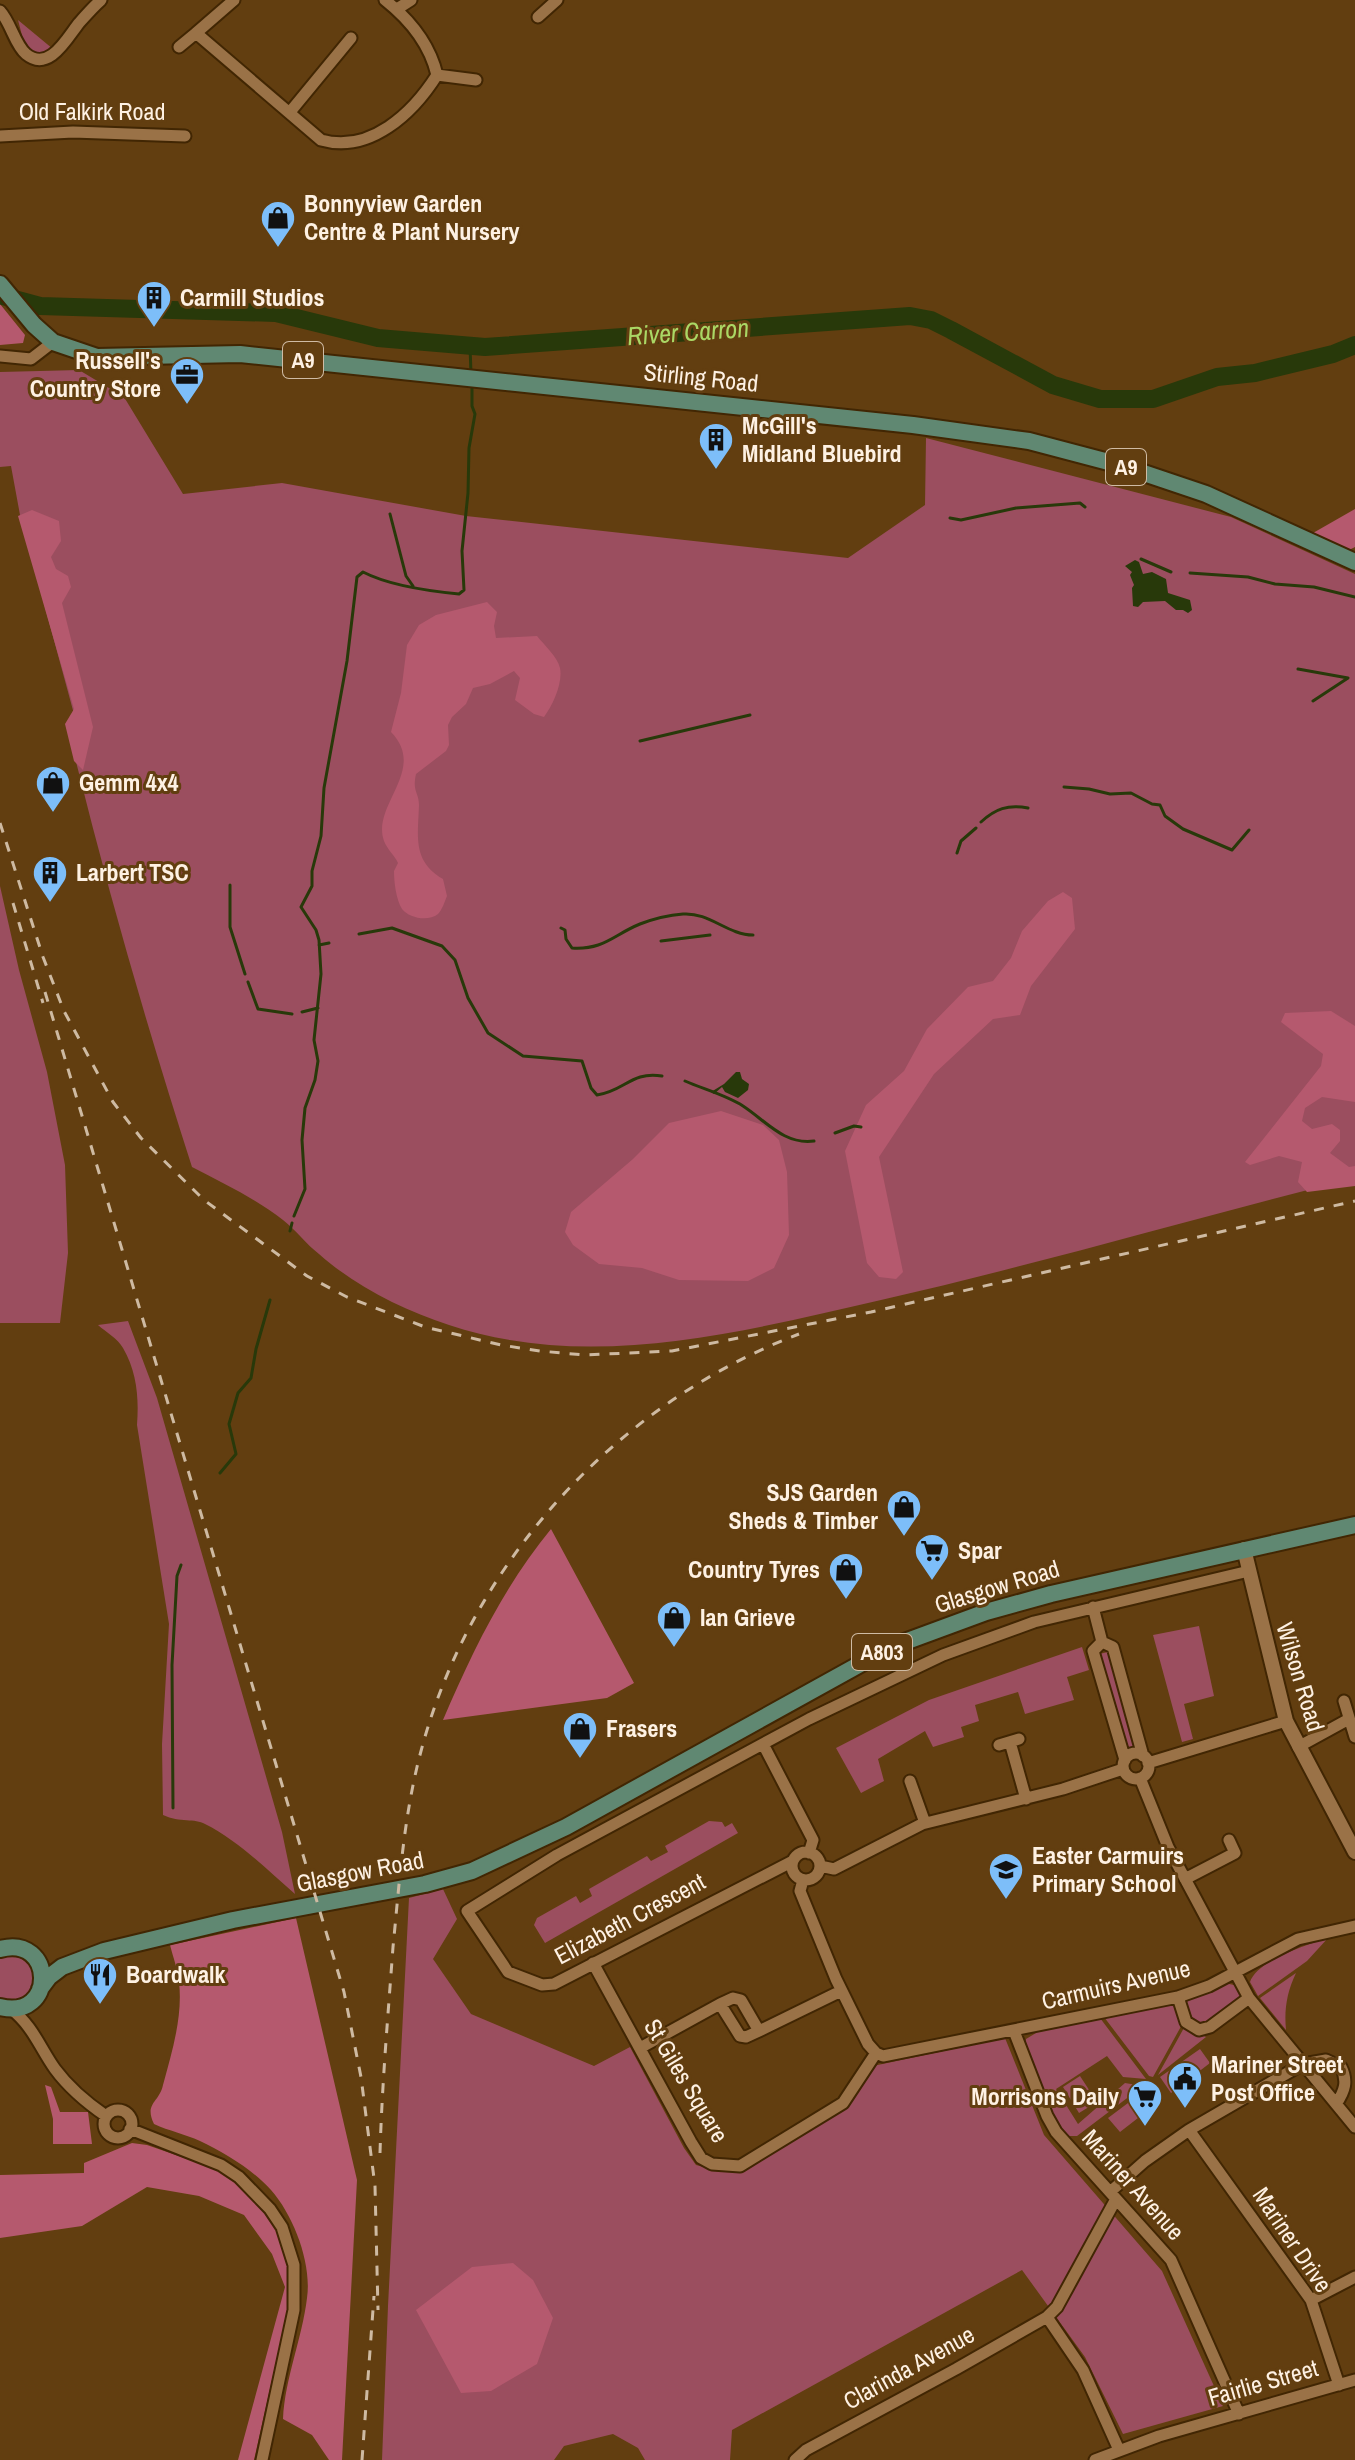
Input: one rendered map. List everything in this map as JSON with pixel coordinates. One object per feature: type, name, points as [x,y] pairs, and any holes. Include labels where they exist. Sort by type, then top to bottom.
[{"type":"main road","name":"Stirling Road","points":[[0,284],[34,325],[53,342],[97,357],[240,354],[482,377],[913,425],[1029,441],[1120,465],[1206,494],[1355,562]]},
{"type":"main road","name":"Glasgow Road","points":[[76,1961],[146,1940],[233,1920],[448,1878],[529,1845],[851,1668],[891,1647],[936,1629],[1051,1594],[1355,1525]]},
{"type":"main road","points":[[0,1949],[20,1948],[35,1957],[42,1972],[40,1991],[27,2005],[3,2008]]},
{"type":"main road","name":"A803","points":[[35,1957],[55,1962],[76,1961]]},
{"type":"main road","name":"A803","points":[[40,1991],[55,1971],[76,1961]]},
{"type":"street","points":[[0,11],[12,26],[23,52],[44,59],[58,52],[101,0]]},
{"type":"street","points":[[179,47],[234,0]]},
{"type":"street","points":[[196,33],[321,140],[337,145],[364,140],[411,112],[437,75],[432,55],[397,9],[385,0]]},
{"type":"street","points":[[397,9],[411,0]]},
{"type":"street","points":[[538,17],[557,0]]},
{"type":"street","points":[[290,112],[351,38]]},
{"type":"street","points":[[437,75],[476,80]]},
{"type":"street","name":"Old Falkirk Road","points":[[0,136],[73,132],[185,136]]},
{"type":"street","points":[[0,356],[31,359],[53,342]]},
{"type":"street","name":"Wilson Road","points":[[1244,1549],[1286,1721],[1353,1846]]},
{"type":"street","name":"Glasgow Road","points":[[467,1911],[557,1855],[647,1806],[763,1744],[943,1655],[1034,1622],[1249,1571]]},
{"type":"street","points":[[1093,1607],[1102,1642]]},
{"type":"street","points":[[1102,1642],[1113,1647],[1146,1760],[1147,1772],[1140,1778],[1130,1778],[1124,1765],[1093,1651],[1102,1642]]},
{"type":"street","points":[[1344,1701],[1355,1737]]},
{"type":"street","points":[[1298,1747],[1349,1719]]},
{"type":"street","points":[[820,1866],[834,1869],[925,1823],[1026,1799],[1124,1765],[1135,1754],[1146,1760],[1286,1721]]},
{"type":"street","points":[[1009,1742],[1026,1799]]},
{"type":"street","points":[[763,1744],[813,1840],[809,1853]]},
{"type":"street","points":[[1140,1778],[1168,1847],[1249,1998],[1355,2127]]},
{"type":"street","points":[[910,1781],[925,1823]]},
{"type":"street","points":[[637,1788],[647,1806]]},
{"type":"street","points":[[1185,1879],[1235,1853],[1229,1840]]},
{"type":"street","points":[[801,1853],[809,1853],[817,1858],[820,1866],[816,1875],[803,1880],[792,1871],[793,1861],[801,1853]]},
{"type":"street","name":"Elizabeth Crescent","points":[[467,1911],[508,1972],[542,1985],[554,1984],[793,1861]]},
{"type":"street","points":[[803,1880],[800,1891],[841,1991],[868,2044],[876,2053]]},
{"type":"street","name":"Carmuirs Avenue","points":[[876,2053],[883,2056],[1178,1997],[1209,1986],[1298,1939],[1355,1926]]},
{"type":"street","name":"St Giles Square","points":[[593,1963],[701,2158],[712,2164],[740,2166],[843,2103],[876,2053]]},
{"type":"street","points":[[35,2033],[34,2013],[40,1991]]},
{"type":"street","points":[[720,2004],[740,2036],[746,2037],[841,1991]]},
{"type":"street","points":[[1178,1997],[1186,2022],[1199,2030],[1210,2027],[1249,1998]]},
{"type":"street","points":[[640,2048],[733,1998],[741,2000],[759,2031]]},
{"type":"street","points":[[3,2008],[35,2033],[64,2080],[83,2100],[106,2116]]},
{"type":"street","name":"Mariner Avenue","points":[[1014,2031],[1056,2132],[1171,2260],[1239,2414]]},
{"type":"street","points":[[1119,2450],[1083,2370],[1047,2317],[1057,2307],[1113,2195],[1145,2161],[1189,2130],[1303,2064],[1326,2060],[1341,2067],[1346,2082],[1336,2104]]},
{"type":"street","points":[[113,2111],[122,2111],[131,2120],[130,2129],[121,2137],[110,2135],[105,2129],[106,2116],[113,2111]]},
{"type":"street","points":[[130,2129],[221,2165],[239,2177],[270,2209],[285,2236],[294,2265],[294,2310],[262,2460]]},
{"type":"street","name":"Mariner Drive","points":[[1189,2130],[1311,2300],[1339,2385]]},
{"type":"street","points":[[1311,2300],[1355,2277]]},
{"type":"street","name":"Clarinda Avenue","points":[[795,2460],[806,2450],[1047,2317]]},
{"type":"street","name":"Fairlie Street","points":[[1095,2460],[1182,2429],[1355,2380]]},
{"type":"shaded area","points":[[18,20],[53,49],[33,53],[25,47]]},
{"type":"shaded area","points":[[0,304],[25,335],[23,343],[0,345]]},
{"type":"shaded area","points":[[79,370],[124,397],[183,494],[282,483],[466,516],[848,558],[925,505],[926,438],[1231,517],[1355,574],[1355,1178],[941,1286],[775,1324],[666,1342],[611,1346],[556,1345],[502,1339],[432,1319],[364,1287],[333,1266],[273,1212],[192,1167],[125,947],[81,781],[67,725],[74,714],[20,515],[11,466],[0,467],[0,372]]},
{"type":"shaded area","points":[[1355,509],[1355,547],[1341,554],[1306,537]]},
{"type":"shaded area","points":[[32,510],[59,521],[61,541],[51,557],[56,569],[68,576],[71,587],[62,603],[93,727],[83,770],[74,761],[65,724],[74,709],[18,516]]},
{"type":"shaded area","points":[[1135,560],[1139,562],[1143,574],[1152,572],[1166,579],[1168,593],[1190,600],[1192,610],[1188,613],[1176,610],[1165,601],[1143,602],[1138,607],[1133,606],[1132,572],[1125,566]]},
{"type":"shaded area","points":[[487,602],[497,612],[494,626],[496,638],[537,636],[550,651],[560,668],[559,687],[544,717],[534,714],[515,700],[520,678],[514,671],[490,684],[473,688],[466,704],[448,725],[449,745],[446,751],[416,774],[419,847],[426,864],[443,879],[447,896],[438,914],[419,918],[409,915],[400,905],[394,875],[398,863],[384,841],[382,828],[402,774],[404,760],[401,746],[391,732],[401,693],[407,645],[419,625],[436,615]]},
{"type":"shaded area","points":[[0,886],[47,1072],[65,1165],[68,1253],[60,1323],[0,1323]]},
{"type":"shaded area","points":[[1063,892],[1072,898],[1075,929],[1031,986],[1020,1015],[993,1019],[934,1074],[879,1157],[903,1272],[896,1279],[879,1277],[867,1263],[845,1151],[866,1105],[904,1071],[927,1029],[968,987],[993,981],[1011,958],[1022,931],[1048,901]]},
{"type":"shaded area","points":[[1331,1011],[1355,1026],[1355,1102],[1322,1097],[1305,1108],[1302,1121],[1312,1129],[1332,1124],[1340,1130],[1340,1141],[1330,1153],[1349,1167],[1355,1166],[1355,1186],[1307,1192],[1298,1182],[1302,1162],[1279,1156],[1250,1165],[1245,1162],[1321,1066],[1323,1054],[1281,1022],[1285,1013]]},
{"type":"shaded area","points":[[740,1072],[742,1079],[749,1084],[748,1090],[738,1098],[725,1092],[722,1087],[714,1094],[711,1092],[724,1084]]},
{"type":"shaded area","points":[[721,1111],[763,1125],[779,1140],[787,1172],[789,1235],[774,1268],[748,1281],[679,1280],[642,1268],[599,1264],[573,1245],[565,1232],[571,1212],[633,1159],[669,1123]]},
{"type":"shaded area","points":[[128,1321],[157,1398],[282,1832],[295,1894],[252,1856],[217,1831],[201,1822],[163,1815],[162,1744],[169,1624],[137,1425],[134,1376],[121,1345],[98,1325]]},
{"type":"shaded area","points":[[551,1529],[634,1683],[607,1698],[443,1720],[490,1620],[518,1573]]},
{"type":"shaded area","points":[[1199,1626],[1214,1696],[1184,1704],[1193,1739],[1182,1742],[1153,1635]]},
{"type":"shaded area","points":[[1082,1647],[1089,1670],[1067,1677],[1074,1700],[1025,1714],[1018,1692],[975,1705],[979,1721],[961,1727],[964,1737],[933,1747],[925,1731],[878,1759],[884,1781],[861,1793],[836,1748],[929,1700]]},
{"type":"shaded area","points":[[1108,1652],[1136,1748],[1127,1751],[1099,1654]]},
{"type":"shaded area","points":[[709,1821],[722,1822],[725,1827],[732,1823],[738,1833],[545,1943],[534,1925],[537,1918],[576,1896],[580,1903],[592,1896],[589,1889],[647,1856],[651,1861],[668,1852],[665,1846]]},
{"type":"shaded area","points":[[443,1889],[457,1919],[433,1959],[471,2014],[594,2066],[630,2047],[696,2165],[737,2171],[847,2105],[873,2066],[1005,2038],[1044,2135],[1162,2271],[1223,2406],[1123,2434],[1085,2357],[1022,2270],[732,2430],[730,2460],[645,2460],[638,2448],[613,2434],[564,2446],[554,2460],[382,2460],[409,1898]]},
{"type":"shaded area","points":[[296,1918],[357,2180],[342,2460],[329,2460],[312,2435],[283,2419],[308,2285],[300,2241],[287,2213],[264,2182],[247,2168],[200,2141],[154,2124],[151,2117],[151,2107],[163,2085],[178,2021],[179,1982],[170,1945]]},
{"type":"shaded area","points":[[1328,1938],[1307,1961],[1258,1996],[1250,1982],[1262,1967],[1284,1954]]},
{"type":"shaded area","points":[[12,1955],[30,1967],[34,1983],[24,1996],[0,1999],[0,1958]]},
{"type":"shaded area","points":[[1296,1973],[1287,2001],[1286,2030],[1260,1998]]},
{"type":"shaded area","points":[[1225,1983],[1238,1986],[1241,1991],[1238,2001],[1203,2026],[1194,2022],[1186,2003],[1192,1997]]},
{"type":"shaded area","points":[[1176,2001],[1184,2021],[1153,2077],[1149,2076],[1104,2017]]},
{"type":"shaded area","points":[[1100,2018],[1146,2079],[1123,2077],[1107,2056],[1056,2089],[1078,2124],[1125,2083],[1143,2086],[1077,2136],[1067,2136],[1050,2111],[1025,2044],[1026,2039],[1041,2030]]},
{"type":"shaded area","points":[[1185,2026],[1206,2037],[1158,2075]]},
{"type":"shaded area","points":[[1200,2049],[1210,2063],[1171,2093],[1160,2077]]},
{"type":"shaded area","points":[[1080,2076],[1097,2102],[1079,2113],[1063,2087]]},
{"type":"shaded area","points":[[45,2085],[51,2087],[60,2112],[88,2112],[92,2144],[53,2144],[53,2119]]},
{"type":"shaded area","points":[[1144,2091],[1156,2104],[1120,2132],[1108,2118]]},
{"type":"shaded area","points":[[132,2143],[147,2145],[225,2172],[264,2205],[277,2227],[289,2270],[291,2295],[254,2460],[238,2460],[285,2287],[272,2254],[244,2215],[199,2196],[147,2187],[82,2226],[0,2238],[0,2175],[84,2173],[84,2163]]},
{"type":"shaded area","points":[[513,2263],[533,2280],[553,2318],[537,2364],[491,2391],[461,2393],[416,2310],[472,2267]]},
{"type":"waterway","name":"River Carron","points":[[3,296],[40,306],[276,313],[378,338],[485,347],[910,316],[931,320],[1053,385],[1100,399],[1153,399],[1217,377],[1255,373],[1333,354],[1355,345]]},
{"type":"waterway","points":[[470,346],[471,374]]},
{"type":"waterway","points":[[294,1216],[305,1189],[302,1140],[305,1108],[318,1061],[314,1040],[321,974],[319,940],[301,907],[312,886],[312,871],[321,836],[324,788],[347,661],[357,577],[363,572],[385,581],[422,589],[459,594],[464,590],[462,551],[469,448],[475,414],[472,386]]},
{"type":"waterway","points":[[950,518],[961,520],[1016,508],[1080,503],[1085,507]]},
{"type":"waterway","points":[[390,514],[406,576],[413,586]]},
{"type":"waterway","points":[[1141,559],[1171,572]]},
{"type":"waterway","points":[[1190,573],[1248,577],[1355,597]]},
{"type":"waterway","points":[[1298,669],[1348,678]]},
{"type":"waterway","points":[[1313,701],[1348,678]]},
{"type":"waterway","points":[[640,741],[750,715]]},
{"type":"waterway","points":[[1064,787],[1110,794],[1131,793],[1160,805],[1165,816],[1183,829],[1232,850],[1249,830]]},
{"type":"waterway","points":[[981,822],[1002,809],[1028,808]]},
{"type":"waterway","points":[[957,853],[961,841],[976,828]]},
{"type":"waterway","points":[[230,885],[230,927],[245,974]]},
{"type":"waterway","points":[[561,928],[565,930],[572,948],[592,947],[640,924],[683,914],[701,916],[735,931],[753,935]]},
{"type":"waterway","points":[[359,934],[392,928],[442,946],[455,960],[468,998],[488,1033],[523,1056],[582,1061],[591,1088],[597,1095],[643,1076],[662,1076]]},
{"type":"waterway","points":[[661,941],[710,935]]},
{"type":"waterway","points":[[319,945],[329,943]]},
{"type":"waterway","points":[[248,982],[258,1009],[292,1014]]},
{"type":"waterway","points":[[302,1012],[318,1008]]},
{"type":"waterway","points":[[685,1081],[736,1102],[784,1136],[814,1141]]},
{"type":"waterway","points":[[835,1133],[854,1126],[861,1127]]},
{"type":"waterway","points":[[290,1231],[292,1223]]},
{"type":"waterway","points":[[220,1473],[236,1454],[229,1424],[238,1393],[251,1378],[270,1300]]},
{"type":"waterway","points":[[173,1808],[172,1665],[177,1576],[181,1565]]},
{"type":"railway","points":[[0,823],[43,957],[64,1011],[113,1102],[141,1138],[204,1200],[307,1276],[347,1297],[425,1327],[540,1351],[584,1355],[672,1351],[871,1312],[1355,1201]]},
{"type":"railway","points":[[13,903],[43,1003]]},
{"type":"railway","points":[[45,992],[344,1992],[361,2077],[375,2186],[378,2310]]},
{"type":"railway","points":[[380,2153],[393,1947],[408,1812],[417,1767],[439,1695],[470,1627],[509,1563],[555,1504],[608,1451],[667,1404],[731,1365],[799,1334]]},
{"type":"railway","points":[[362,2460],[374,2296]]},
{"type":"place","name":"Bonnyview Garden Centre & Plant Nursery","points":[[278,249]]},
{"type":"place","name":"Carmill Studios","points":[[154,329]]},
{"type":"place","name":"Russell's Country Store","points":[[187,406]]},
{"type":"place","name":"McGill's Midland Bluebird","points":[[716,471]]},
{"type":"place","name":"Gemm 4x4","points":[[53,814]]},
{"type":"place","name":"Larbert TSC","points":[[50,904]]},
{"type":"place","name":"SJS Garden Sheds & Timber","points":[[904,1538]]},
{"type":"place","name":"Spar","points":[[932,1582]]},
{"type":"place","name":"Country Tyres","points":[[846,1601]]},
{"type":"place","name":"Ian Grieve","points":[[674,1649]]},
{"type":"place","name":"Frasers","points":[[580,1760]]},
{"type":"place","name":"Easter Carmuirs Primary School","points":[[1006,1901]]},
{"type":"place","name":"Boardwalk","points":[[100,2006]]},
{"type":"place","name":"Mariner Street Post Office","points":[[1185,2110]]},
{"type":"place","name":"Morrisons Daily","points":[[1145,2128]]}]
